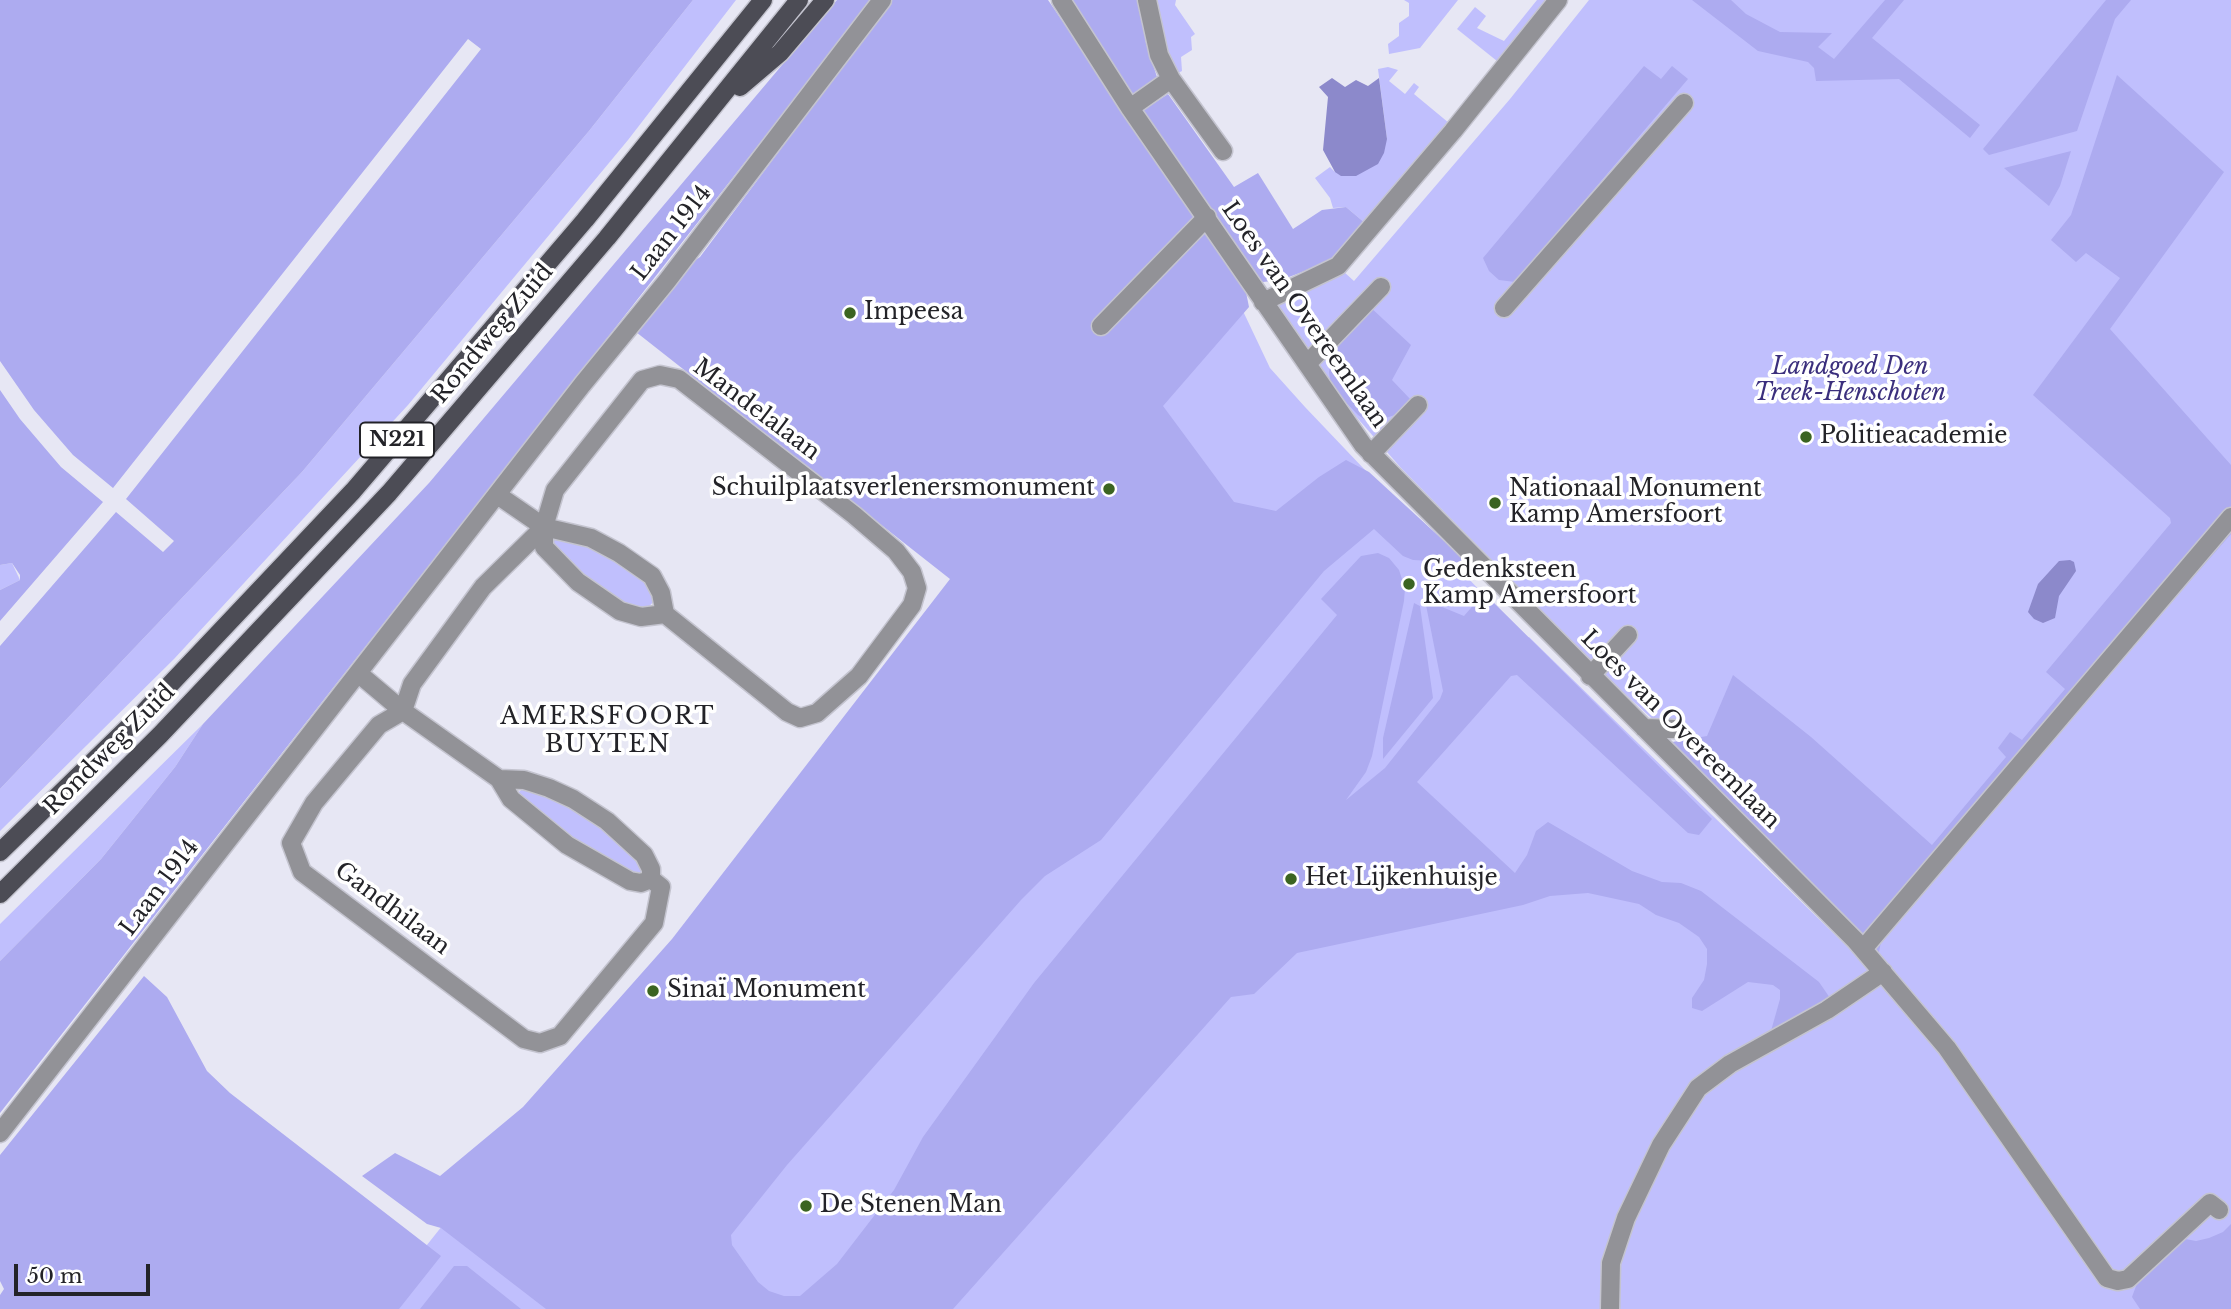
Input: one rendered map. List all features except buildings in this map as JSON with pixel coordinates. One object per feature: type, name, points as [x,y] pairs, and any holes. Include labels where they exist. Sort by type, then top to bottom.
[{"type":"main road","name":"Rondweg Zuid","points":[[0,852],[153,702],[353,491],[585,220],[763,0]]},
{"type":"main road","name":"Rondweg Zuid","points":[[0,894],[160,736],[389,493],[607,238],[799,0]]},
{"type":"main road","name":"N221","points":[[710,111],[780,53],[825,0]]},
{"type":"street","name":"Laan 1914","points":[[0,1132],[499,496],[883,0]]},
{"type":"street","name":"Loes van Overeemlaan","points":[[1061,0],[1130,108],[1371,454],[1863,949],[1947,1048],[2107,1278],[2128,1279],[2210,1203],[2219,1210]]},
{"type":"street","points":[[1147,0],[1159,55],[1171,79],[1223,151]]},
{"type":"street","points":[[1263,302],[1338,266],[1453,131],[1558,0]]},
{"type":"street","points":[[1130,108],[1171,79]]},
{"type":"street","points":[[1504,308],[1684,103]]},
{"type":"street","points":[[1101,326],[1206,217]]},
{"type":"street","points":[[1307,363],[1381,287]]},
{"type":"street","name":"Mandelalaan","points":[[544,527],[555,490],[642,380],[660,375],[679,379],[854,515],[896,551],[912,572],[917,588],[912,606],[859,676],[817,713],[800,718],[787,712],[664,614]]},
{"type":"street","points":[[1371,454],[1418,405]]},
{"type":"street","points":[[499,496],[544,527],[591,538],[652,576],[660,593],[664,614],[640,617],[620,611],[602,600],[544,547],[544,527]]},
{"type":"street","points":[[1863,949],[2231,517]]},
{"type":"street","points":[[358,673],[403,711],[412,684],[483,587],[544,527]]},
{"type":"street","points":[[1590,676],[1628,635]]},
{"type":"street","name":"Gandhilaan","points":[[403,711],[499,779],[511,799],[567,845],[630,881],[642,883],[651,879],[661,887],[654,923],[560,1036],[540,1044],[524,1039],[302,872],[291,843],[314,803],[379,725],[403,711]]},
{"type":"street","points":[[1644,728],[1674,729]]},
{"type":"street","name":"Gandhilaan","points":[[499,779],[524,780],[549,788],[573,799],[607,821],[644,855],[651,869],[651,879]]},
{"type":"street","points":[[1610,1309],[1611,1263],[1626,1218],[1661,1145],[1698,1088],[1730,1064],[1827,1010],[1882,972]]},
{"type":"green space","points":[[693,0],[736,0],[628,140],[408,405],[174,659],[0,831],[0,789],[302,472],[589,131]]},
{"type":"green space","points":[[1152,0],[1176,0],[1175,5],[1195,34],[1191,37],[1192,50],[1181,57],[1182,71],[1176,74],[1163,47]]},
{"type":"green space","points":[[1404,0],[1458,0],[1420,48],[1389,54],[1388,44],[1399,36],[1399,23],[1409,16],[1409,3]]},
{"type":"green space","points":[[1537,0],[1546,0],[1497,61],[1457,29],[1475,7],[1486,16],[1477,28],[1504,41]]},
{"type":"green space","name":"Landgoed Den Treek-Henschoten","points":[[1589,0],[2231,0],[2231,1309],[376,1309],[493,1162],[1233,290],[1270,368],[1305,407],[1526,639],[1529,637],[1859,958],[1723,784],[1612,682],[1401,468],[1296,348],[1277,307],[1285,298],[1303,293],[1344,272],[1354,281],[1510,99]]},
{"type":"green space","points":[[1388,67],[1398,70],[1389,81],[1405,94],[1414,83],[1419,87],[1414,94],[1449,123],[1365,223],[1346,207],[1333,208],[1330,198],[1315,178],[1330,167],[1335,172],[1387,139],[1378,69]]},
{"type":"green space","points":[[548,535],[580,541],[629,565],[654,590],[654,601],[645,611],[633,610],[602,592],[558,553]]},
{"type":"green space","points":[[12,563],[20,580],[0,590],[0,565]]},
{"type":"green space","points":[[203,724],[175,767],[101,859],[0,961],[0,924]]},
{"type":"green space","points":[[524,788],[572,806],[633,849],[646,872],[637,876],[572,842],[516,794]]},
{"type":"shaded area","points":[[0,0],[693,0],[589,131],[302,472],[0,789],[0,646],[116,512],[163,552],[174,541],[126,499],[481,49],[468,39],[113,488],[73,455],[34,410],[0,361]]},
{"type":"shaded area","points":[[837,0],[872,0],[0,1113],[0,961],[101,859],[175,767],[203,724],[429,483]]},
{"type":"shaded area","points":[[892,0],[1048,0],[1245,287],[1249,307],[1163,406],[1234,502],[1276,511],[1319,477],[1346,460],[1369,472],[1468,563],[1413,560],[1403,556],[1374,529],[1324,571],[1101,840],[1045,876],[1021,900],[787,1165],[731,1235],[732,1245],[758,1282],[769,1291],[784,1296],[800,1296],[837,1264],[894,1190],[923,1137],[1034,983],[1337,615],[1321,599],[1361,556],[1378,553],[1389,558],[1399,570],[1405,588],[1372,756],[1366,772],[1346,800],[1385,768],[1440,699],[1443,691],[1425,600],[1464,616],[1477,601],[1489,598],[1712,819],[1699,835],[1688,833],[1517,675],[1511,676],[1417,782],[1515,873],[1527,855],[1536,831],[1548,822],[1632,871],[1662,882],[1681,883],[1701,891],[1819,982],[1830,998],[1769,1038],[1780,999],[1780,990],[1773,985],[1748,982],[1702,1011],[1692,1008],[1692,998],[1704,980],[1707,964],[1707,949],[1699,937],[1679,923],[1656,915],[1639,904],[1588,893],[1550,896],[1523,905],[1297,953],[1254,994],[1231,997],[953,1309],[546,1309],[441,1228],[427,1224],[362,1176],[395,1153],[440,1176],[523,1107],[672,939],[950,579],[636,332],[686,266],[700,257]]},
{"type":"shaded area","points":[[1068,0],[1139,0],[1146,43],[1157,77],[1141,92],[1130,94]]},
{"type":"shaded area","points":[[1692,0],[1731,0],[1746,14],[1780,32],[1832,33],[1818,47],[1834,59],[1885,0],[1904,0],[1872,38],[1980,125],[1970,138],[1899,79],[1816,81],[1814,68],[1808,62],[1758,51]]},
{"type":"shaded area","points":[[2106,0],[2131,0],[2115,19],[2077,131],[1989,155],[1983,149]]},
{"type":"shaded area","points":[[1644,66],[1661,79],[1672,66],[1688,79],[1515,282],[1499,280],[1489,271],[1483,258]]},
{"type":"shaded area","points":[[2117,75],[2224,172],[2110,329],[2231,465],[2231,534],[1919,892],[1881,942],[1878,957],[1661,744],[1707,736],[1733,675],[1811,737],[1932,845],[2006,757],[1998,748],[2010,732],[2022,740],[2065,689],[2046,672],[2171,523],[2170,518],[2033,395],[2120,278],[2086,253],[2076,262],[2051,240],[2071,215]]},
{"type":"shaded area","points":[[1332,78],[1345,87],[1356,80],[1368,86],[1379,78],[1387,139],[1384,153],[1378,164],[1356,176],[1341,176],[1335,172],[1323,150],[1328,97],[1319,87]]},
{"type":"shaded area","points":[[1168,94],[1234,187],[1258,173],[1293,229],[1322,210],[1346,207],[1365,223],[1334,260],[1281,280],[1263,282],[1253,276],[1142,111]]},
{"type":"shaded area","points":[[2071,151],[2060,186],[2049,206],[2004,168]]},
{"type":"shaded area","points":[[1369,306],[1411,345],[1392,380],[1411,400],[1395,415],[1370,423],[1358,415],[1331,387],[1329,372],[1332,354],[1341,337]]},
{"type":"shaded area","points":[[0,390],[20,419],[61,467],[103,502],[0,621],[0,590],[20,580],[20,575],[12,563],[0,565]]},
{"type":"shaded area","points":[[2059,561],[2074,562],[2076,571],[2059,596],[2055,618],[2043,623],[2034,619],[2028,612],[2038,584]]},
{"type":"shaded area","points":[[1414,603],[1420,606],[1433,698],[1383,759],[1383,738]]},
{"type":"shaded area","points":[[144,976],[167,997],[207,1071],[230,1093],[441,1256],[399,1309],[0,1309],[0,1295],[4,1289],[0,1281],[0,1155]]},
{"type":"shaded area","points":[[2231,1224],[2231,1309],[2140,1309],[2132,1297],[2139,1278],[2180,1238],[2196,1241],[2209,1238],[2223,1232]]},
{"type":"shaded area","points":[[454,1266],[467,1266],[521,1309],[420,1309]]},
{"type":"place","name":"Impeesa","points":[[850,313]]},
{"type":"place","name":"Politieacademie","points":[[1806,437]]},
{"type":"place","name":"Schuilplaatsverlenersmonument","points":[[1109,489]]},
{"type":"place","name":"Nationaal Monument Kamp Amersfoort","points":[[1495,503]]},
{"type":"place","name":"Gedenksteen Kamp Amersfoort","points":[[1409,584]]},
{"type":"place","name":"Het Lijkenhuisje","points":[[1291,879]]},
{"type":"place","name":"Sinaï Monument","points":[[653,991]]},
{"type":"place","name":"De Stenen Man","points":[[806,1206]]},
{"type":"district","name":"AMERSFOORT BUYTEN","points":[[608,731]]}]
